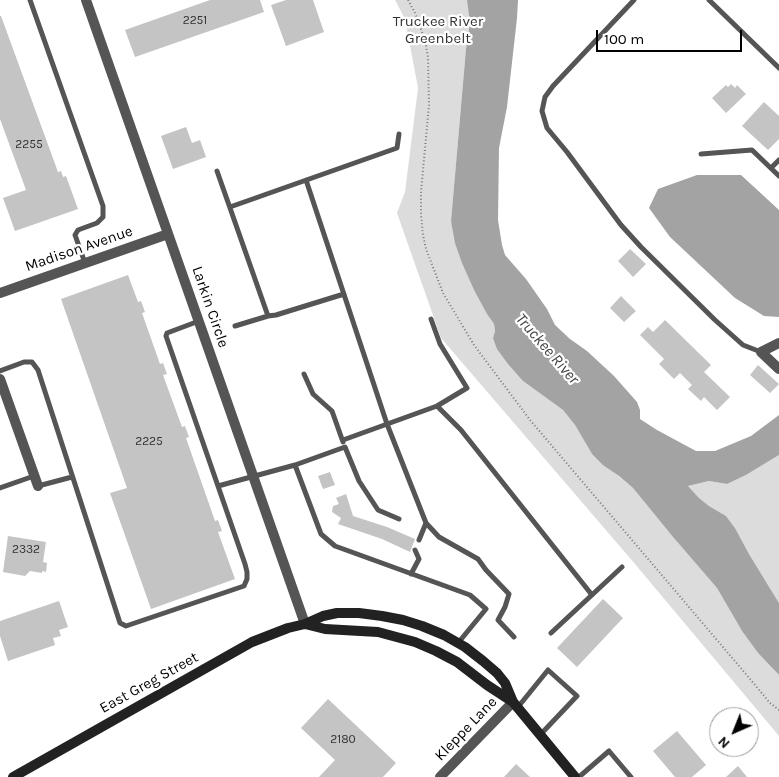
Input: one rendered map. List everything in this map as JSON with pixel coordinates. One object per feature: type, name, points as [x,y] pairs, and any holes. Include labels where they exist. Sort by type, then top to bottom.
[{"type":"main road","name":"East Greg Street","points":[[13,777],[252,642],[337,612],[382,616],[422,626],[444,635],[483,661],[505,683],[515,705],[575,777]]},
{"type":"main road","name":"East Greg Street","points":[[305,624],[325,629],[378,632],[415,642],[457,662],[515,705]]},
{"type":"street","name":"Larkin Circle","points":[[86,0],[305,624]]},
{"type":"street","name":"Madison Avenue","points":[[0,293],[168,234]]},
{"type":"street","points":[[779,343],[761,352],[779,369]]},
{"type":"street","points":[[0,379],[38,486]]},
{"type":"street","name":"Kleppe Lane","points":[[440,777],[515,705]]},
{"type":"lane","points":[[30,0],[103,206],[103,217],[97,223],[78,230],[75,236],[85,263]]},
{"type":"lane","points":[[634,0],[553,86],[545,97],[542,111],[546,128],[621,225],[641,247],[715,320],[743,344],[761,352]]},
{"type":"lane","points":[[709,0],[779,68]]},
{"type":"lane","points":[[230,207],[397,148],[399,134]]},
{"type":"lane","points":[[701,154],[752,150],[779,176]]},
{"type":"lane","points":[[771,168],[779,160]]},
{"type":"lane","points":[[217,171],[268,316]]},
{"type":"lane","points":[[306,180],[387,424],[426,523],[439,537],[478,558],[486,570],[509,594],[506,607],[498,620],[514,637]]},
{"type":"lane","points":[[235,326],[344,294]]},
{"type":"lane","points":[[343,440],[437,406],[467,388],[440,344],[430,319]]},
{"type":"lane","points":[[0,371],[24,362],[32,362],[38,370],[120,623],[126,626],[244,586],[247,579],[245,564],[166,336],[167,333],[199,321]]},
{"type":"lane","points":[[304,374],[313,394],[332,411],[359,481],[378,510],[399,519]]},
{"type":"lane","points":[[437,406],[461,430],[592,595]]},
{"type":"lane","points":[[218,486],[295,465],[345,447]]},
{"type":"lane","points":[[295,465],[321,534],[335,546],[470,596],[486,609],[458,644]]},
{"type":"lane","points":[[0,488],[34,476]]},
{"type":"lane","points":[[38,486],[72,477]]},
{"type":"lane","points":[[419,540],[426,523]]},
{"type":"lane","points":[[411,574],[418,559],[415,550]]},
{"type":"lane","points":[[551,633],[622,567]]},
{"type":"lane","points":[[515,705],[548,670],[577,696],[540,735]]},
{"type":"lane","points":[[579,777],[609,751],[630,777]]},
{"type":"path","points":[[408,0],[425,40],[428,58],[429,104],[421,192],[423,235],[426,249],[443,293],[474,345],[530,420],[745,674],[770,703],[779,710]]},
{"type":"green space","name":"Truckee River Greenbelt","points":[[395,0],[467,0],[470,23],[451,221],[475,292],[494,324],[493,338],[523,381],[563,410],[575,425],[592,454],[633,488],[717,588],[742,631],[758,653],[779,675],[779,736],[759,712],[759,707],[755,707],[441,338],[397,213],[405,192],[418,88],[405,19]]},
{"type":"green space","points":[[779,455],[779,603],[726,516],[709,506],[688,486],[709,481],[727,484]]},
{"type":"water","name":"Truckee River","points":[[467,0],[518,0],[507,107],[499,148],[498,220],[505,255],[526,279],[547,309],[555,325],[614,376],[637,402],[640,410],[640,419],[696,451],[715,451],[751,436],[779,415],[779,455],[727,484],[709,481],[688,486],[709,506],[726,516],[779,603],[779,675],[758,653],[742,631],[717,588],[633,488],[592,454],[575,425],[563,410],[523,381],[497,349],[493,338],[494,324],[475,292],[462,263],[455,243],[451,221],[470,23]]},
{"type":"water","points":[[697,175],[741,175],[779,210],[779,317],[764,316],[735,298],[670,237],[649,208],[658,189]]},
{"type":"building","points":[[210,0],[260,0],[264,12],[135,57],[125,30]]},
{"type":"building","points":[[286,0],[313,0],[324,32],[286,46],[271,5]]},
{"type":"building","points":[[0,16],[58,172],[61,171],[63,177],[66,176],[78,209],[15,231],[3,198],[26,190],[0,119]]},
{"type":"building","points":[[731,84],[735,88],[737,85],[746,94],[726,113],[712,98],[726,85],[728,87]]},
{"type":"building","points":[[764,102],[779,116],[779,139],[768,150],[742,126]]},
{"type":"building","points":[[186,127],[192,143],[200,140],[206,157],[173,169],[161,136]]},
{"type":"building","points":[[630,249],[646,264],[633,277],[618,261]]},
{"type":"building","points":[[128,275],[138,302],[141,301],[145,312],[142,313],[160,364],[163,363],[167,374],[163,375],[182,427],[185,426],[189,437],[186,438],[215,521],[218,520],[222,531],[218,532],[235,579],[151,609],[110,493],[127,488],[61,299]]},
{"type":"building","points":[[621,296],[636,311],[624,322],[610,308]]},
{"type":"building","points":[[665,320],[711,365],[704,372],[730,397],[717,410],[704,397],[701,401],[688,389],[692,385],[680,373],[674,379],[659,364],[664,359],[640,335],[648,327],[653,332]]},
{"type":"building","points":[[758,365],[779,384],[770,393],[750,375]]},
{"type":"building","points":[[330,472],[335,485],[323,489],[318,476]]},
{"type":"building","points":[[346,494],[353,516],[387,527],[415,539],[410,552],[382,539],[338,524],[341,518],[332,512],[333,506],[339,504],[336,498]]},
{"type":"building","points":[[8,536],[46,542],[43,562],[47,563],[46,572],[30,571],[25,576],[3,572]]},
{"type":"building","points":[[603,599],[623,618],[577,667],[557,648]]},
{"type":"building","points":[[59,601],[68,627],[59,630],[61,636],[53,638],[55,645],[8,661],[0,636],[0,621]]},
{"type":"building","points":[[328,699],[396,763],[383,777],[319,777],[335,760],[301,728]]},
{"type":"building","points":[[677,731],[706,765],[692,777],[675,777],[653,751]]},
{"type":"building","points":[[516,764],[530,777],[504,777]]},
{"type":"building","points":[[738,766],[747,777],[726,777]]}]
